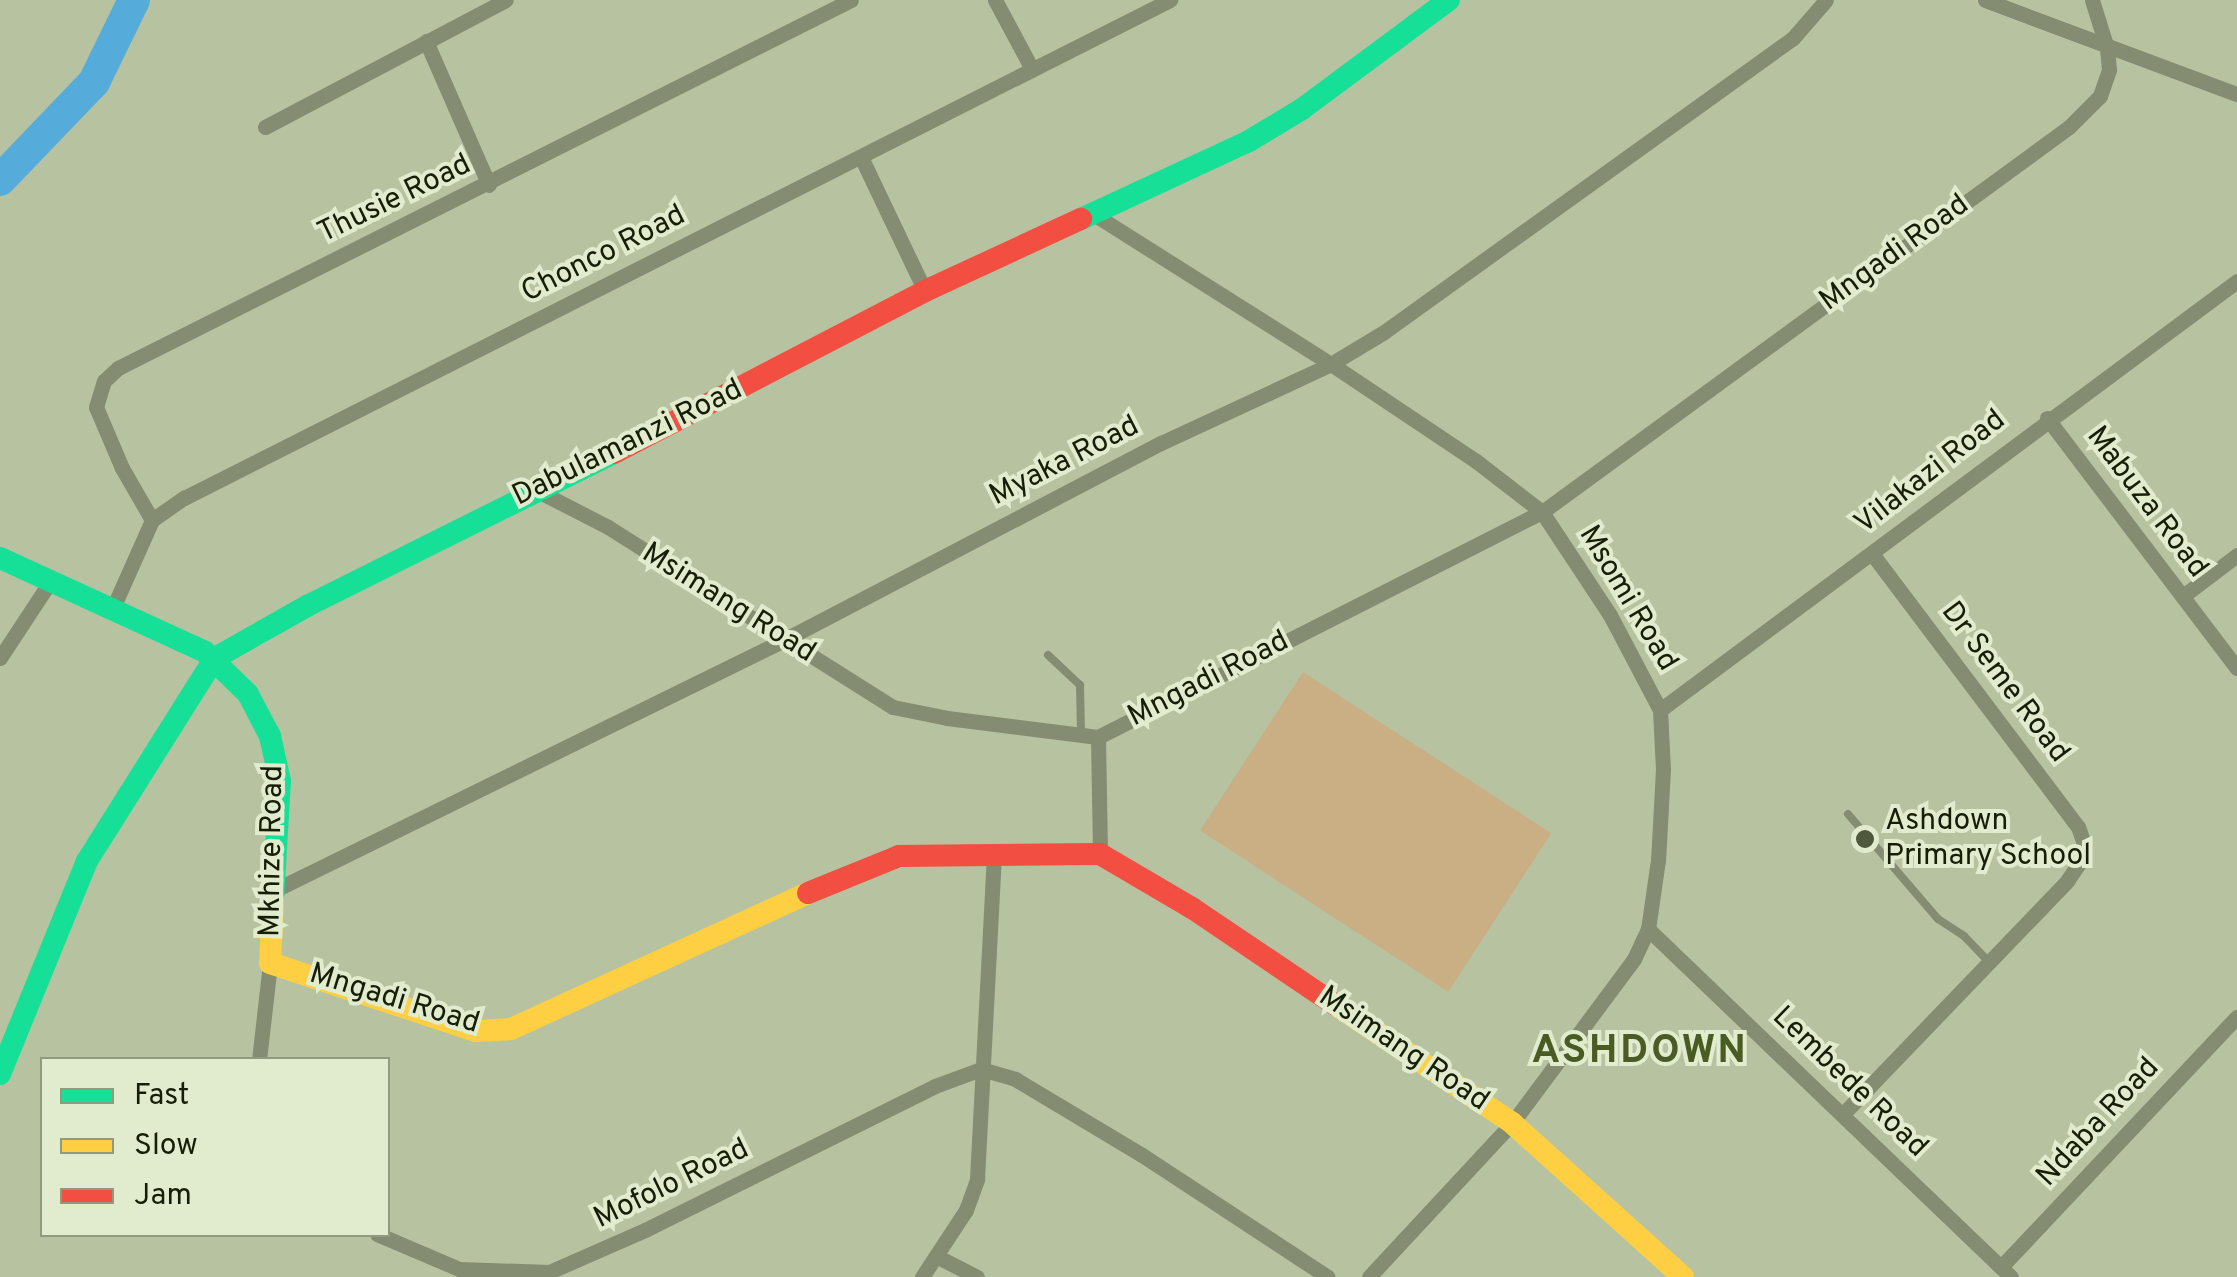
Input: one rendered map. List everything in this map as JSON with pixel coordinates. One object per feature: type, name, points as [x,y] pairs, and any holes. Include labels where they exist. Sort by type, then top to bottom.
[{"type":"street","points":[[265,127],[506,0]]},
{"type":"street","name":"Thusie Road","points":[[152,520],[100,423],[96,407],[104,381],[154,348],[489,185],[851,0]]},
{"type":"street","points":[[994,0],[1032,68]]},
{"type":"street","name":"Chonco Road","points":[[152,520],[214,481],[1170,0]]},
{"type":"street","name":"Dabulamanzi Road","points":[[0,1074],[86,861],[215,658],[306,606],[924,291],[1248,141],[1302,109],[1448,0]]},
{"type":"street","name":"Myaka Road","points":[[275,890],[782,640],[1161,444],[1331,364],[1384,332],[1793,38],[1826,0]]},
{"type":"street","points":[[1985,0],[2237,94]]},
{"type":"street","points":[[2092,0],[2108,48]]},
{"type":"street","points":[[426,41],[489,185]]},
{"type":"street","name":"Mngadi Road","points":[[270,963],[453,1025],[476,1031],[511,1029],[863,868],[899,856],[1100,854],[1090,736],[1542,512],[2069,127],[2089,110],[2106,86],[2108,48]]},
{"type":"street","points":[[861,157],[924,291]]},
{"type":"street","name":"Msomi Road","points":[[1092,213],[1331,364],[1476,461],[1542,512],[1610,615],[1660,710],[1663,770],[1658,860],[1648,929],[1607,998],[1512,1123],[1369,1277]]},
{"type":"street","name":"Vilakazi Road","points":[[1660,710],[1872,554],[2047,418],[2237,281]]},
{"type":"street","name":"Mabuza Road","points":[[2047,418],[2237,668]]},
{"type":"street","name":"Msimang Road","points":[[538,491],[608,528],[893,707],[947,718],[1090,736]]},
{"type":"street","points":[[112,610],[152,520]]},
{"type":"street","name":"Dr Seme Road","points":[[1843,1114],[2077,869],[2084,844],[2078,827],[1872,554]]},
{"type":"street","points":[[2183,596],[2237,555]]},
{"type":"street","name":"Mkhize Road","points":[[0,558],[215,658],[259,712],[276,756],[280,781],[270,963],[259,1057]]},
{"type":"street","points":[[0,658],[50,582]]},
{"type":"street","points":[[922,1277],[966,1210],[977,1180],[994,854]]},
{"type":"street","name":"Msimang Road","points":[[1100,854],[1192,908],[1512,1123],[1683,1277]]},
{"type":"street","name":"Lembede Road","points":[[1648,929],[2006,1272]]},
{"type":"street","name":"Ndaba Road","points":[[2006,1272],[2237,1017]]},
{"type":"street","points":[[981,1069],[1014,1079],[1142,1154],[1328,1277]]},
{"type":"street","name":"Mofolo Road","points":[[383,1237],[419,1256],[459,1269],[547,1274],[610,1247],[919,1094],[981,1069]]},
{"type":"street","points":[[936,1256],[977,1277]]},
{"type":"lane","points":[[1048,655],[1080,685],[1090,736]]},
{"type":"lane","points":[[1848,814],[1938,919],[1988,962]]},
{"type":"shaded area","points":[[1303,672],[1551,833],[1448,992],[1200,831]]},
{"type":"waterway","points":[[0,180],[94,82],[134,0]]},
{"type":"traffic: fast","points":[[1081,219],[1249,141],[1302,109],[1449,0]]},
{"type":"traffic: fast","points":[[0,1074],[87,861],[215,658],[307,606],[614,453]]},
{"type":"traffic: fast","points":[[0,558],[205,652],[248,694],[270,736],[280,781],[273,900]]},
{"type":"traffic: slow","points":[[273,900],[270,963],[476,1031],[511,1029],[808,893]]},
{"type":"traffic: slow","points":[[1336,1005],[1512,1123],[1683,1277]]},
{"type":"traffic: jam","points":[[614,453],[925,291],[1081,219]]},
{"type":"traffic: jam","points":[[808,893],[899,856],[1100,854],[1192,908],[1336,1005]]},
{"type":"place","name":"Ashdown Primary School","points":[[1865,839]]},
{"type":"district","name":"ASHDOWN","points":[[1640,1052]]}]
